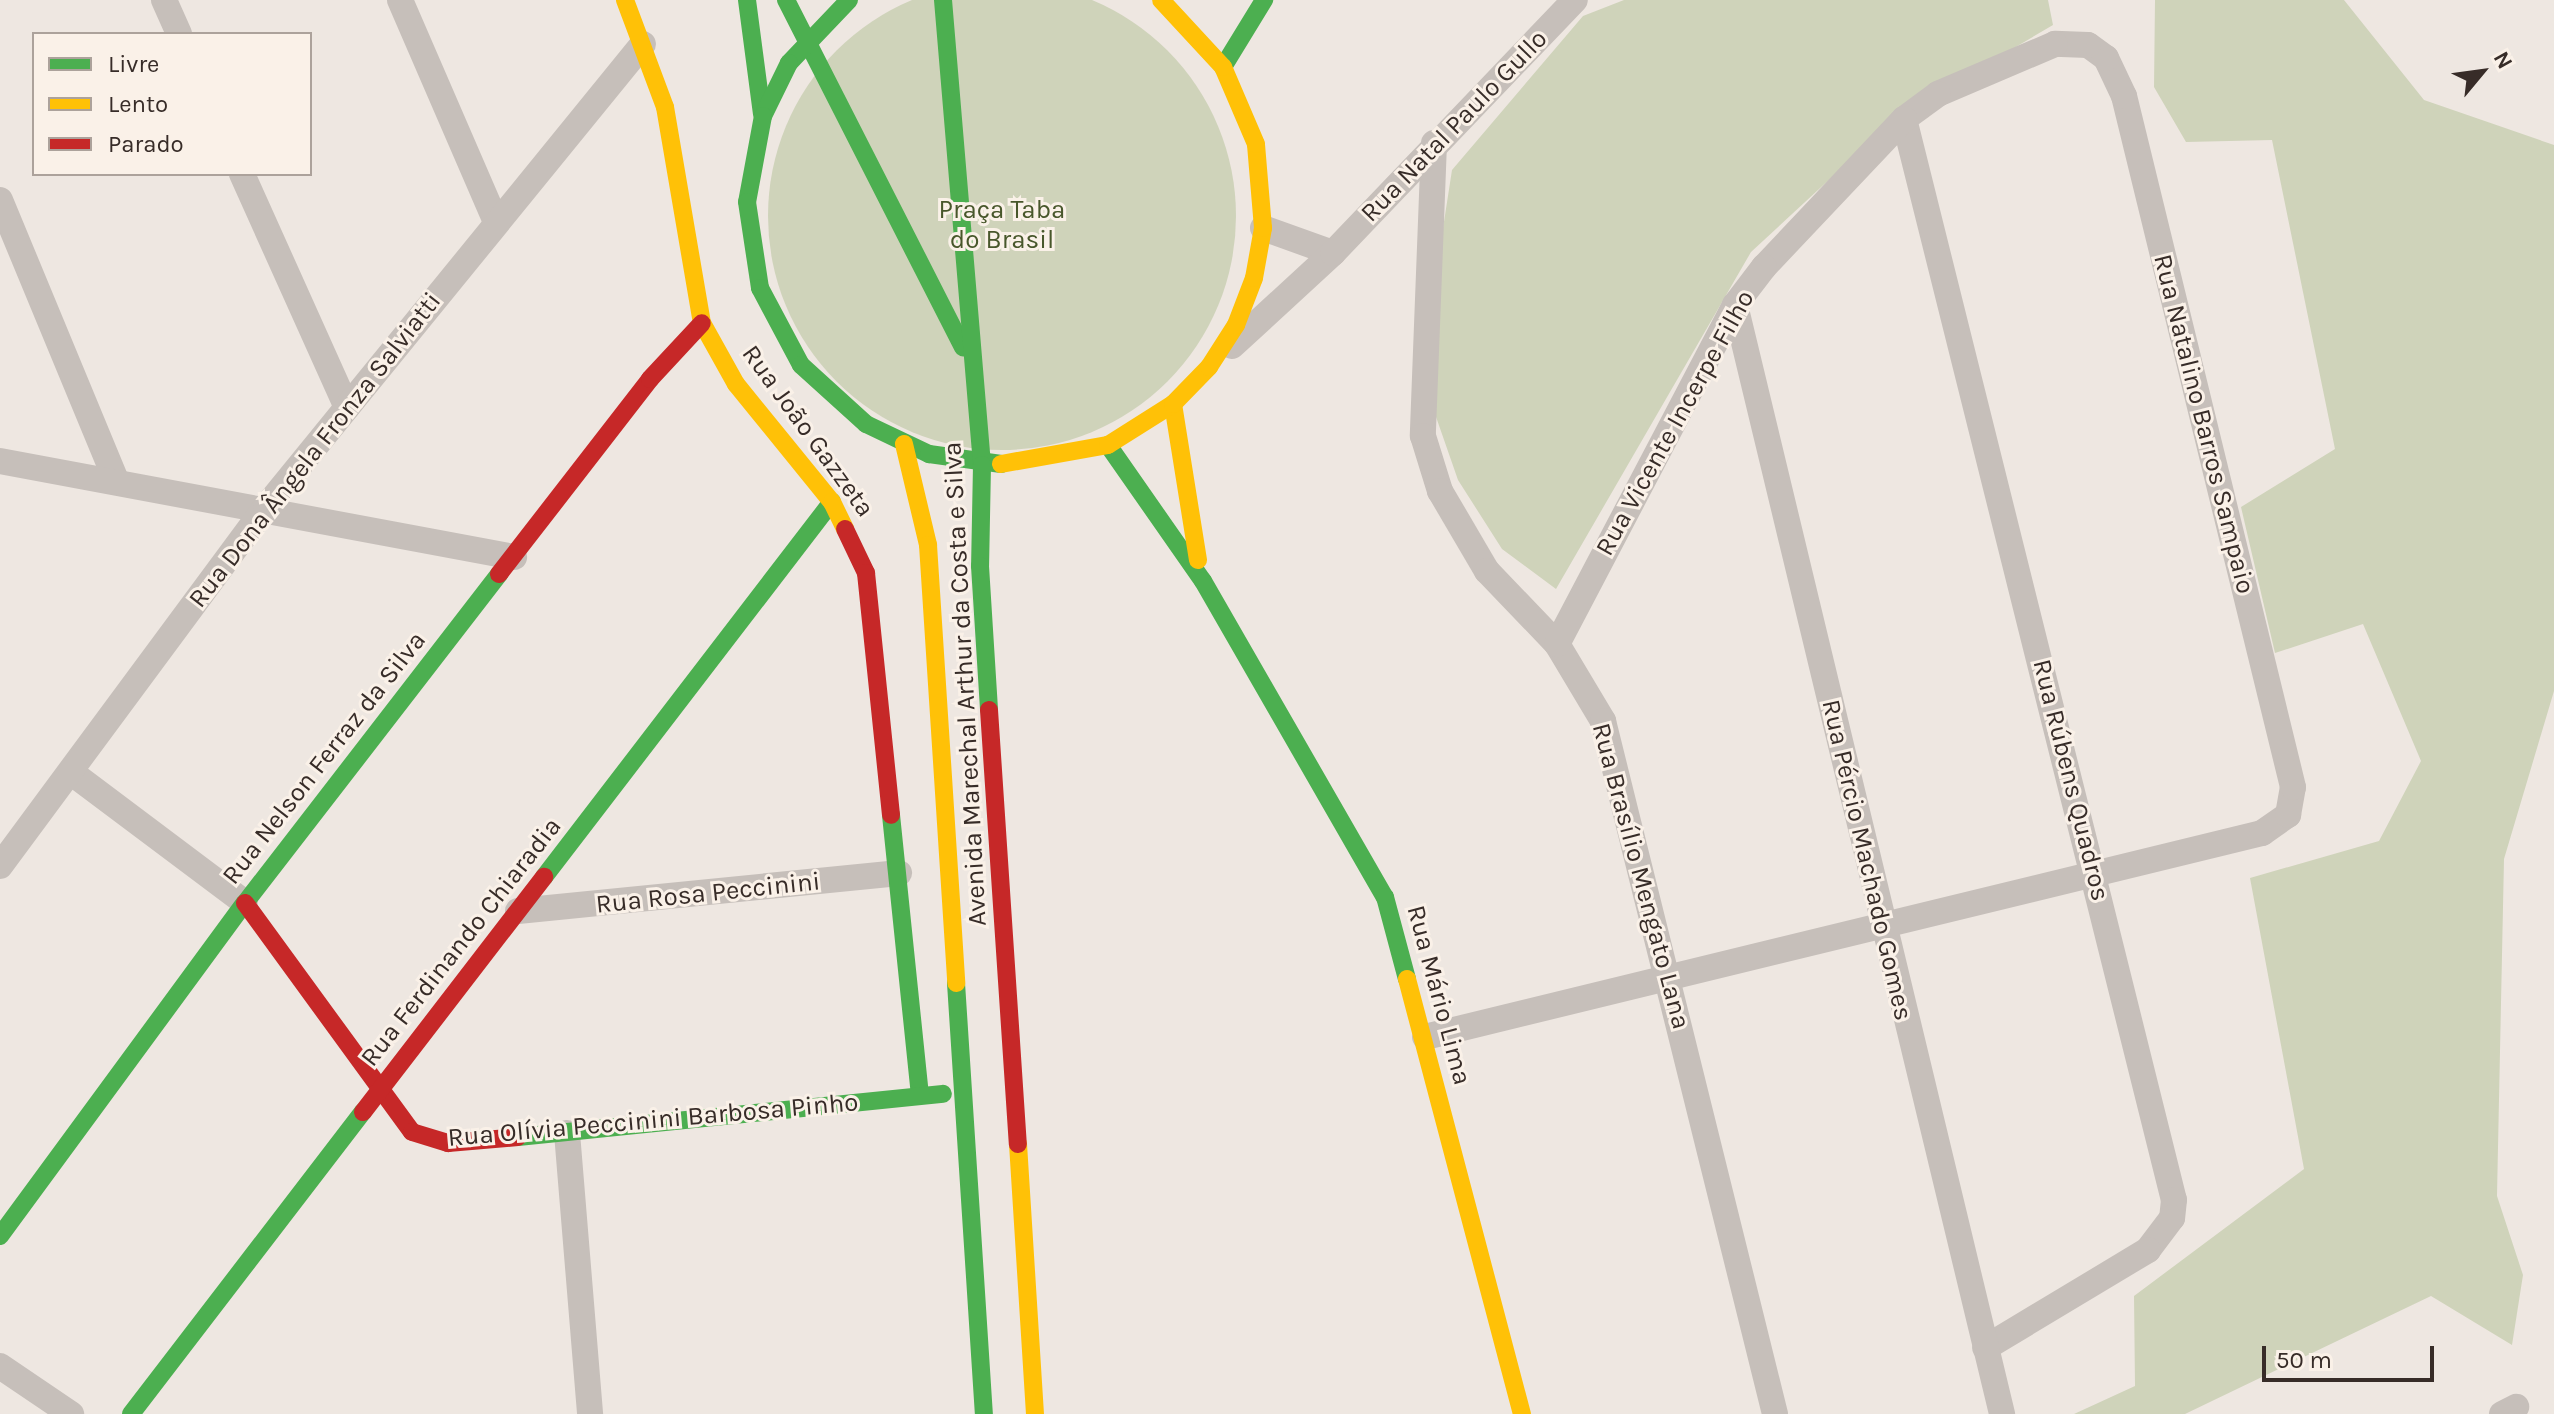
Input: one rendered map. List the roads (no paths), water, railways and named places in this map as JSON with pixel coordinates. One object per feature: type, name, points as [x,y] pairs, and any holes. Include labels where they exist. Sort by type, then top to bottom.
[{"type":"street","points":[[164,0],[178,32]]},
{"type":"street","points":[[400,0],[495,220]]},
{"type":"street","name":"Rua João Gazzeta","points":[[625,0],[665,107],[702,323],[736,384],[832,502],[866,573],[920,1095]]},
{"type":"street","points":[[747,0],[763,116]]},
{"type":"street","points":[[786,0],[972,365]]},
{"type":"street","points":[[804,0],[844,3]]},
{"type":"street","name":"Avenida Marechal Arthur da Costa e Silva","points":[[943,0],[982,465],[982,534],[1035,1414]]},
{"type":"street","points":[[844,3],[807,38],[763,116],[751,158],[750,245],[777,328],[831,397],[904,444],[982,465],[1041,464],[1108,445],[1173,404],[1209,367],[1241,313],[1263,228],[1256,144],[1223,67],[1161,0]]},
{"type":"street","points":[[1223,67],[1264,0]]},
{"type":"street","name":"Rua Natal Paulo Gullo","points":[[1209,367],[1333,253],[1434,143],[1574,0]]},
{"type":"street","name":"Rua Dona Ângela Fronza Salviatti","points":[[0,866],[72,773],[266,507],[495,220],[643,44]]},
{"type":"street","name":"Rua Vicente Incerpe Filho","points":[[1557,644],[1735,305],[1904,119],[1938,94],[2055,44],[2088,45]]},
{"type":"street","name":"Rua Natalino Barros Sampaio","points":[[2088,45],[2116,72],[2124,96],[2293,787],[2288,815],[2262,833],[2095,874]]},
{"type":"street","name":"Rua Rúbens Quadros","points":[[1904,119],[2174,1200],[2172,1218],[2148,1250],[1985,1348]]},
{"type":"street","name":"Rua Brasílio Mengato Lana","points":[[1434,143],[1423,436],[1440,491],[1487,571],[1557,644],[1603,721],[1670,980],[1775,1414]]},
{"type":"street","points":[[243,176],[347,408]]},
{"type":"street","points":[[0,200],[116,480]]},
{"type":"street","points":[[1263,228],[1333,253]]},
{"type":"street","name":"Rua Pércio Machado Gomes","points":[[1735,305],[1882,926],[2002,1414]]},
{"type":"street","name":"Rua Nelson Ferraz da Silva","points":[[0,1236],[245,903],[650,379],[702,323]]},
{"type":"street","name":"Rua Mário Lima","points":[[1173,404],[1183,492],[1203,581]]},
{"type":"street","name":"Avenida Marechal Arthur da Costa e Silva","points":[[904,444],[928,545],[984,1414]]},
{"type":"street","name":"Rua Mário Lima","points":[[1108,445],[1203,581],[1367,860],[1403,945],[1522,1414]]},
{"type":"street","points":[[1024,479],[1041,464]]},
{"type":"street","points":[[3,467],[116,480],[514,557]]},
{"type":"street","name":"Rua Ferdinando Chiaradia","points":[[131,1414],[832,502]]},
{"type":"street","points":[[982,534],[999,503]]},
{"type":"street","name":"Rua Olívia Peccinini Barbosa Pinho","points":[[72,773],[245,903],[377,1092],[412,1132],[428,1139],[448,1143],[567,1133],[920,1095],[964,1093]]},
{"type":"street","name":"Rua Rosa Peccinini","points":[[518,911],[899,873]]},
{"type":"street","points":[[1425,1037],[1670,980],[2095,874]]},
{"type":"street","points":[[965,1125],[1016,1122]]},
{"type":"street","points":[[567,1133],[590,1414]]},
{"type":"street","points":[[0,1366],[71,1414]]},
{"type":"park label","name":"Praça Taba do Brasil","points":[[1002,225]]}]
